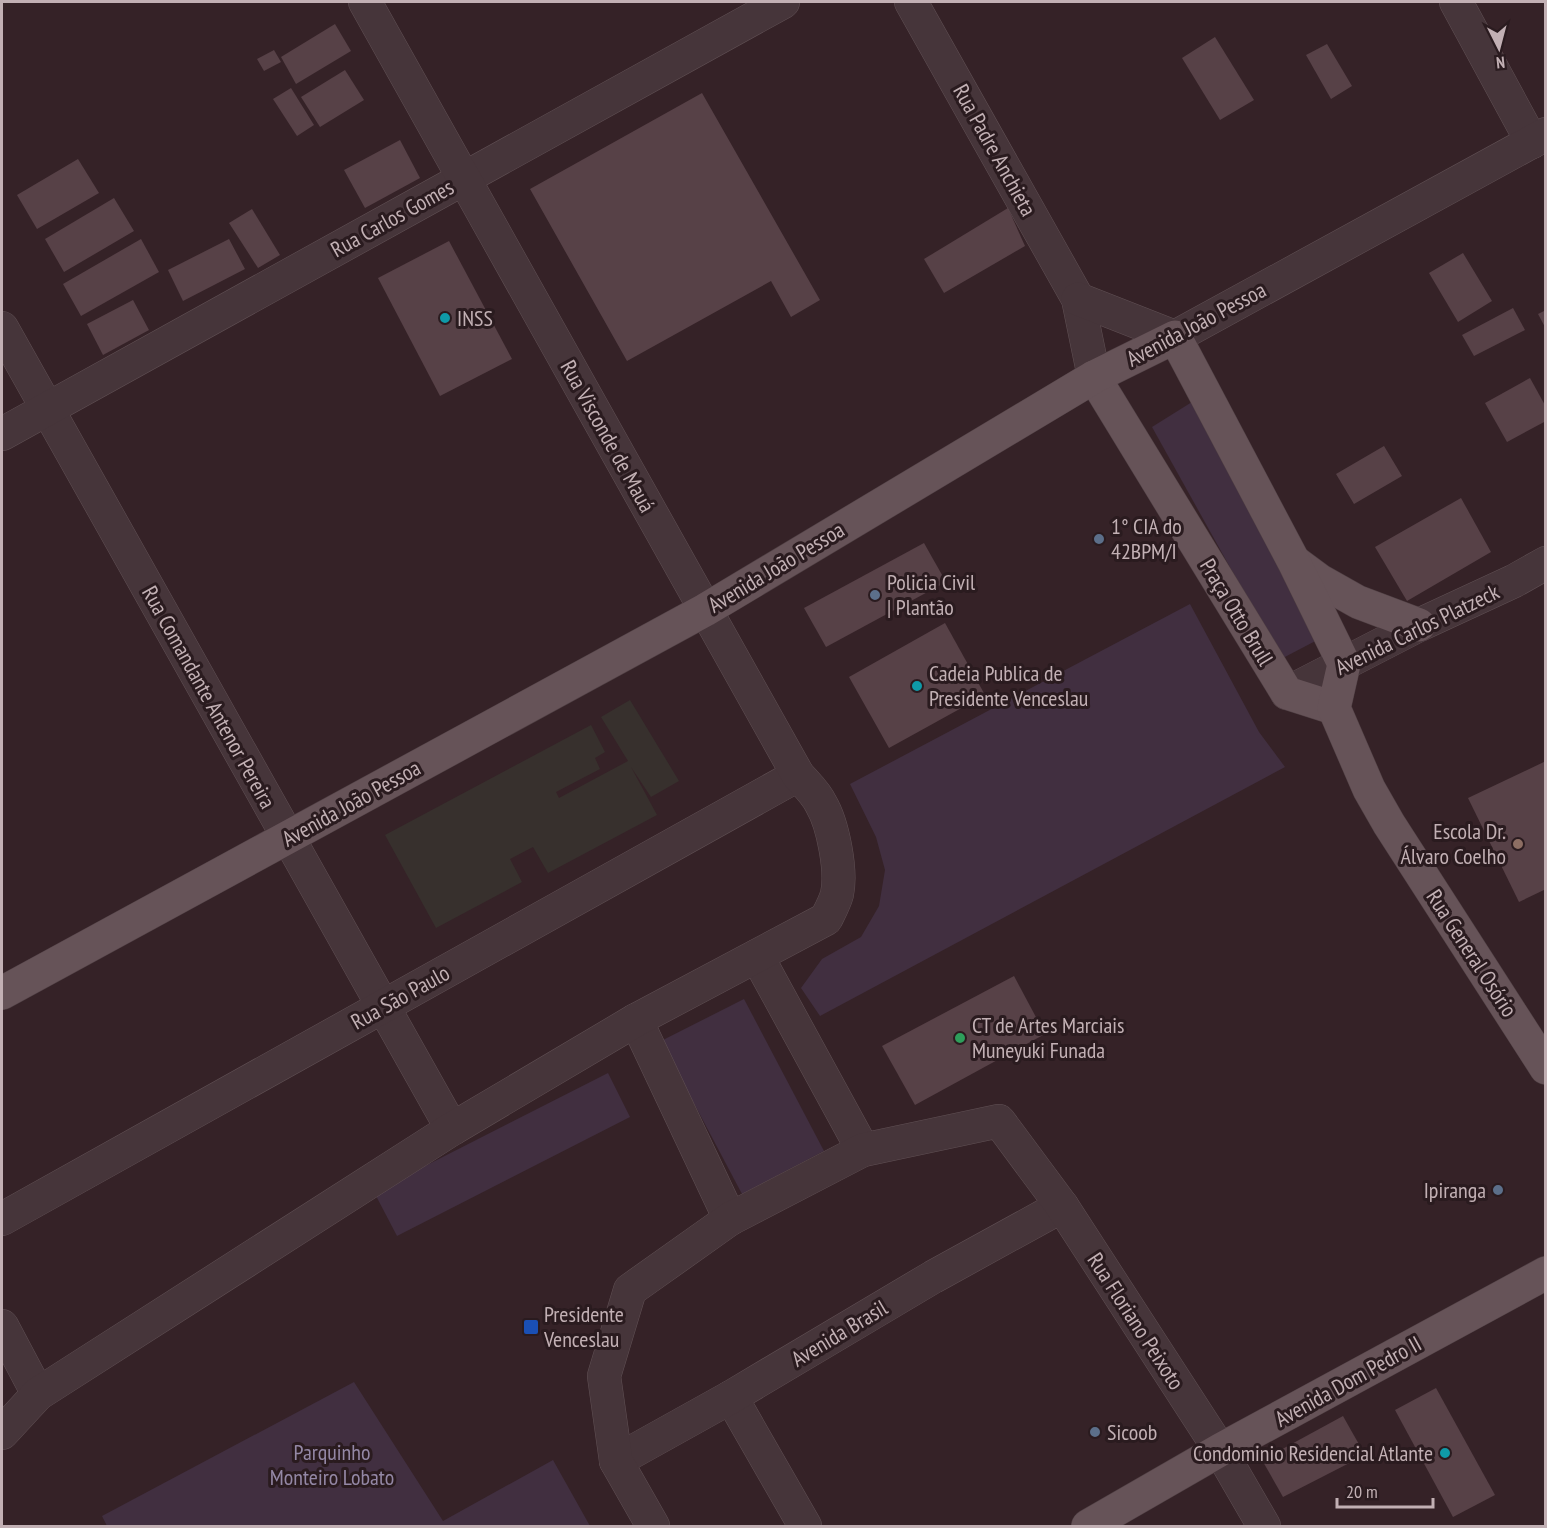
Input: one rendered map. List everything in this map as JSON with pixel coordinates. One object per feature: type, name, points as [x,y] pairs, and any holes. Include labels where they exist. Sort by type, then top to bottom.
[{"type":"main road","name":"Avenida João Pessoa","points":[[2,993],[705,610],[1094,377],[1175,337]]},
{"type":"main road","points":[[1175,337],[1294,562],[1344,664],[1334,708],[1287,693]]},
{"type":"main road","name":"Praça Otto Brull","points":[[1094,377],[1287,693]]},
{"type":"main road","points":[[1294,562],[1319,580],[1358,602],[1419,625]]},
{"type":"main road","name":"Rua General Osório","points":[[1334,708],[1377,804],[1545,1068]]},
{"type":"main road","name":"Avenida Dom Pedro II","points":[[1088,1527],[1220,1450],[1545,1273]]},
{"type":"street","name":"Rua Visconde de Mauá","points":[[365,2],[798,775],[821,803],[829,822],[839,873],[837,895],[826,919],[758,956]]},
{"type":"street","name":"Rua Carlos Gomes","points":[[2,434],[783,2]]},
{"type":"street","name":"Rua Padre Anchieta","points":[[911,2],[1078,299],[1094,377]]},
{"type":"street","points":[[1456,2],[1539,138]]},
{"type":"street","name":"Avenida João Pessoa","points":[[1175,337],[1539,138]]},
{"type":"street","points":[[1078,299],[1175,337]]},
{"type":"street","name":"Rua Comandante Antenor Pereira","points":[[2,328],[452,1129]]},
{"type":"street","name":"Avenida Carlos Platzeck","points":[[1287,693],[1419,625],[1514,581],[1545,563]]},
{"type":"street","name":"Rua São Paulo","points":[[2,1219],[798,775]]},
{"type":"street","points":[[2,1433],[38,1394],[452,1129],[636,1020],[758,956],[863,1150],[730,1219],[630,1290],[604,1376],[616,1461],[653,1527]]},
{"type":"street","points":[[636,1020],[730,1219]]},
{"type":"street","name":"Rua Floriano Peixoto","points":[[863,1150],[999,1121],[1062,1206],[1220,1450],[1264,1527]]},
{"type":"street","name":"Avenida Brasil","points":[[616,1461],[731,1397],[933,1277],[1062,1206]]},
{"type":"street","points":[[2,1326],[38,1394]]},
{"type":"street","points":[[731,1397],[805,1527]]},
{"type":"shaded area","points":[[630,700],[679,781],[651,797],[631,767],[657,815],[548,873],[533,847],[510,859],[522,882],[436,928],[385,835],[591,725],[605,752],[595,758],[600,769],[556,792],[559,798],[628,761],[601,717]]},
{"type":"green space","points":[[1192,402],[1323,637],[1281,659],[1152,427]]},
{"type":"green space","points":[[1190,604],[1259,732],[1285,767],[820,1016],[801,988],[822,959],[861,937],[879,906],[885,870],[876,837],[850,784]]},
{"type":"green space","points":[[744,999],[824,1151],[742,1194],[661,1041]]},
{"type":"green space","points":[[608,1073],[630,1117],[397,1236],[374,1192]]},
{"type":"green space","name":"Parquinho Monteiro Lobato","points":[[354,1382],[443,1521],[553,1460],[590,1526],[107,1526],[102,1516]]},
{"type":"building","points":[[335,24],[351,51],[296,84],[281,57]]},
{"type":"building","points":[[1215,37],[1254,100],[1220,120],[1182,58]]},
{"type":"building","points":[[1327,44],[1352,86],[1331,99],[1306,55]]},
{"type":"building","points":[[274,50],[281,62],[264,71],[257,59]]},
{"type":"building","points":[[345,70],[364,100],[320,127],[301,97]]},
{"type":"building","points":[[291,88],[314,125],[297,136],[273,99]]},
{"type":"building","points":[[702,93],[820,300],[791,317],[771,281],[627,361],[530,189]]},
{"type":"building","points":[[400,140],[420,178],[365,208],[344,170]]},
{"type":"building","points":[[78,159],[99,193],[37,229],[17,195]]},
{"type":"building","points":[[114,198],[134,231],[64,272],[45,239]]},
{"type":"building","points":[[1008,208],[1025,246],[944,293],[924,259]]},
{"type":"building","points":[[252,209],[280,255],[258,268],[229,223]]},
{"type":"building","points":[[141,239],[159,272],[81,316],[63,284]]},
{"type":"building","points":[[229,239],[245,269],[183,301],[168,270]]},
{"type":"building","name":"INSS","points":[[449,241],[512,359],[440,396],[378,278]]},
{"type":"building","points":[[1463,253],[1492,301],[1458,322],[1429,273]]},
{"type":"building","points":[[133,300],[149,330],[103,355],[87,324]]},
{"type":"building","points":[[1513,308],[1525,330],[1474,356],[1462,335]]},
{"type":"building","points":[[1546,310],[1546,329],[1538,314]]},
{"type":"building","points":[[1530,378],[1546,407],[1546,421],[1507,442],[1485,403]]},
{"type":"building","points":[[1384,446],[1402,476],[1354,504],[1336,474]]},
{"type":"building","points":[[1461,498],[1491,552],[1407,601],[1375,547]]},
{"type":"building","name":"Policia Civil | Plantão","points":[[924,543],[946,582],[826,647],[804,608]]},
{"type":"building","name":"Cadeia Publica de Presidente Venceslau","points":[[945,623],[985,695],[889,748],[849,677]]},
{"type":"building","name":"Escola Dr. Álvaro Coelho","points":[[1546,761],[1546,889],[1519,902],[1468,798]]},
{"type":"building","points":[[1014,976],[1045,1034],[915,1105],[882,1046]]},
{"type":"building","name":"Condominio Residencial Atlante","points":[[1436,1388],[1495,1495],[1453,1517],[1395,1410]]},
{"type":"building","points":[[1343,1416],[1365,1455],[1283,1497],[1262,1460]]},
{"type":"place","name":"INSS","points":[[445,318]]},
{"type":"place","name":"1° CIA do 42BPM/I","points":[[1099,539]]},
{"type":"place","name":"Policia Civil | Plantão","points":[[875,595]]},
{"type":"place","name":"Cadeia Publica de Presidente Venceslau","points":[[917,686]]},
{"type":"place","name":"Escola Dr. Álvaro Coelho","points":[[1518,844]]},
{"type":"place","name":"CT de Artes Marciais Muneyuki Funada","points":[[960,1038]]},
{"type":"place","name":"Ipiranga","points":[[1498,1190]]},
{"type":"place","name":"Presidente Venceslau","points":[[531,1327]]},
{"type":"place","name":"Sicoob","points":[[1095,1432]]},
{"type":"place","name":"Condominio Residencial Atlante","points":[[1445,1453]]}]
